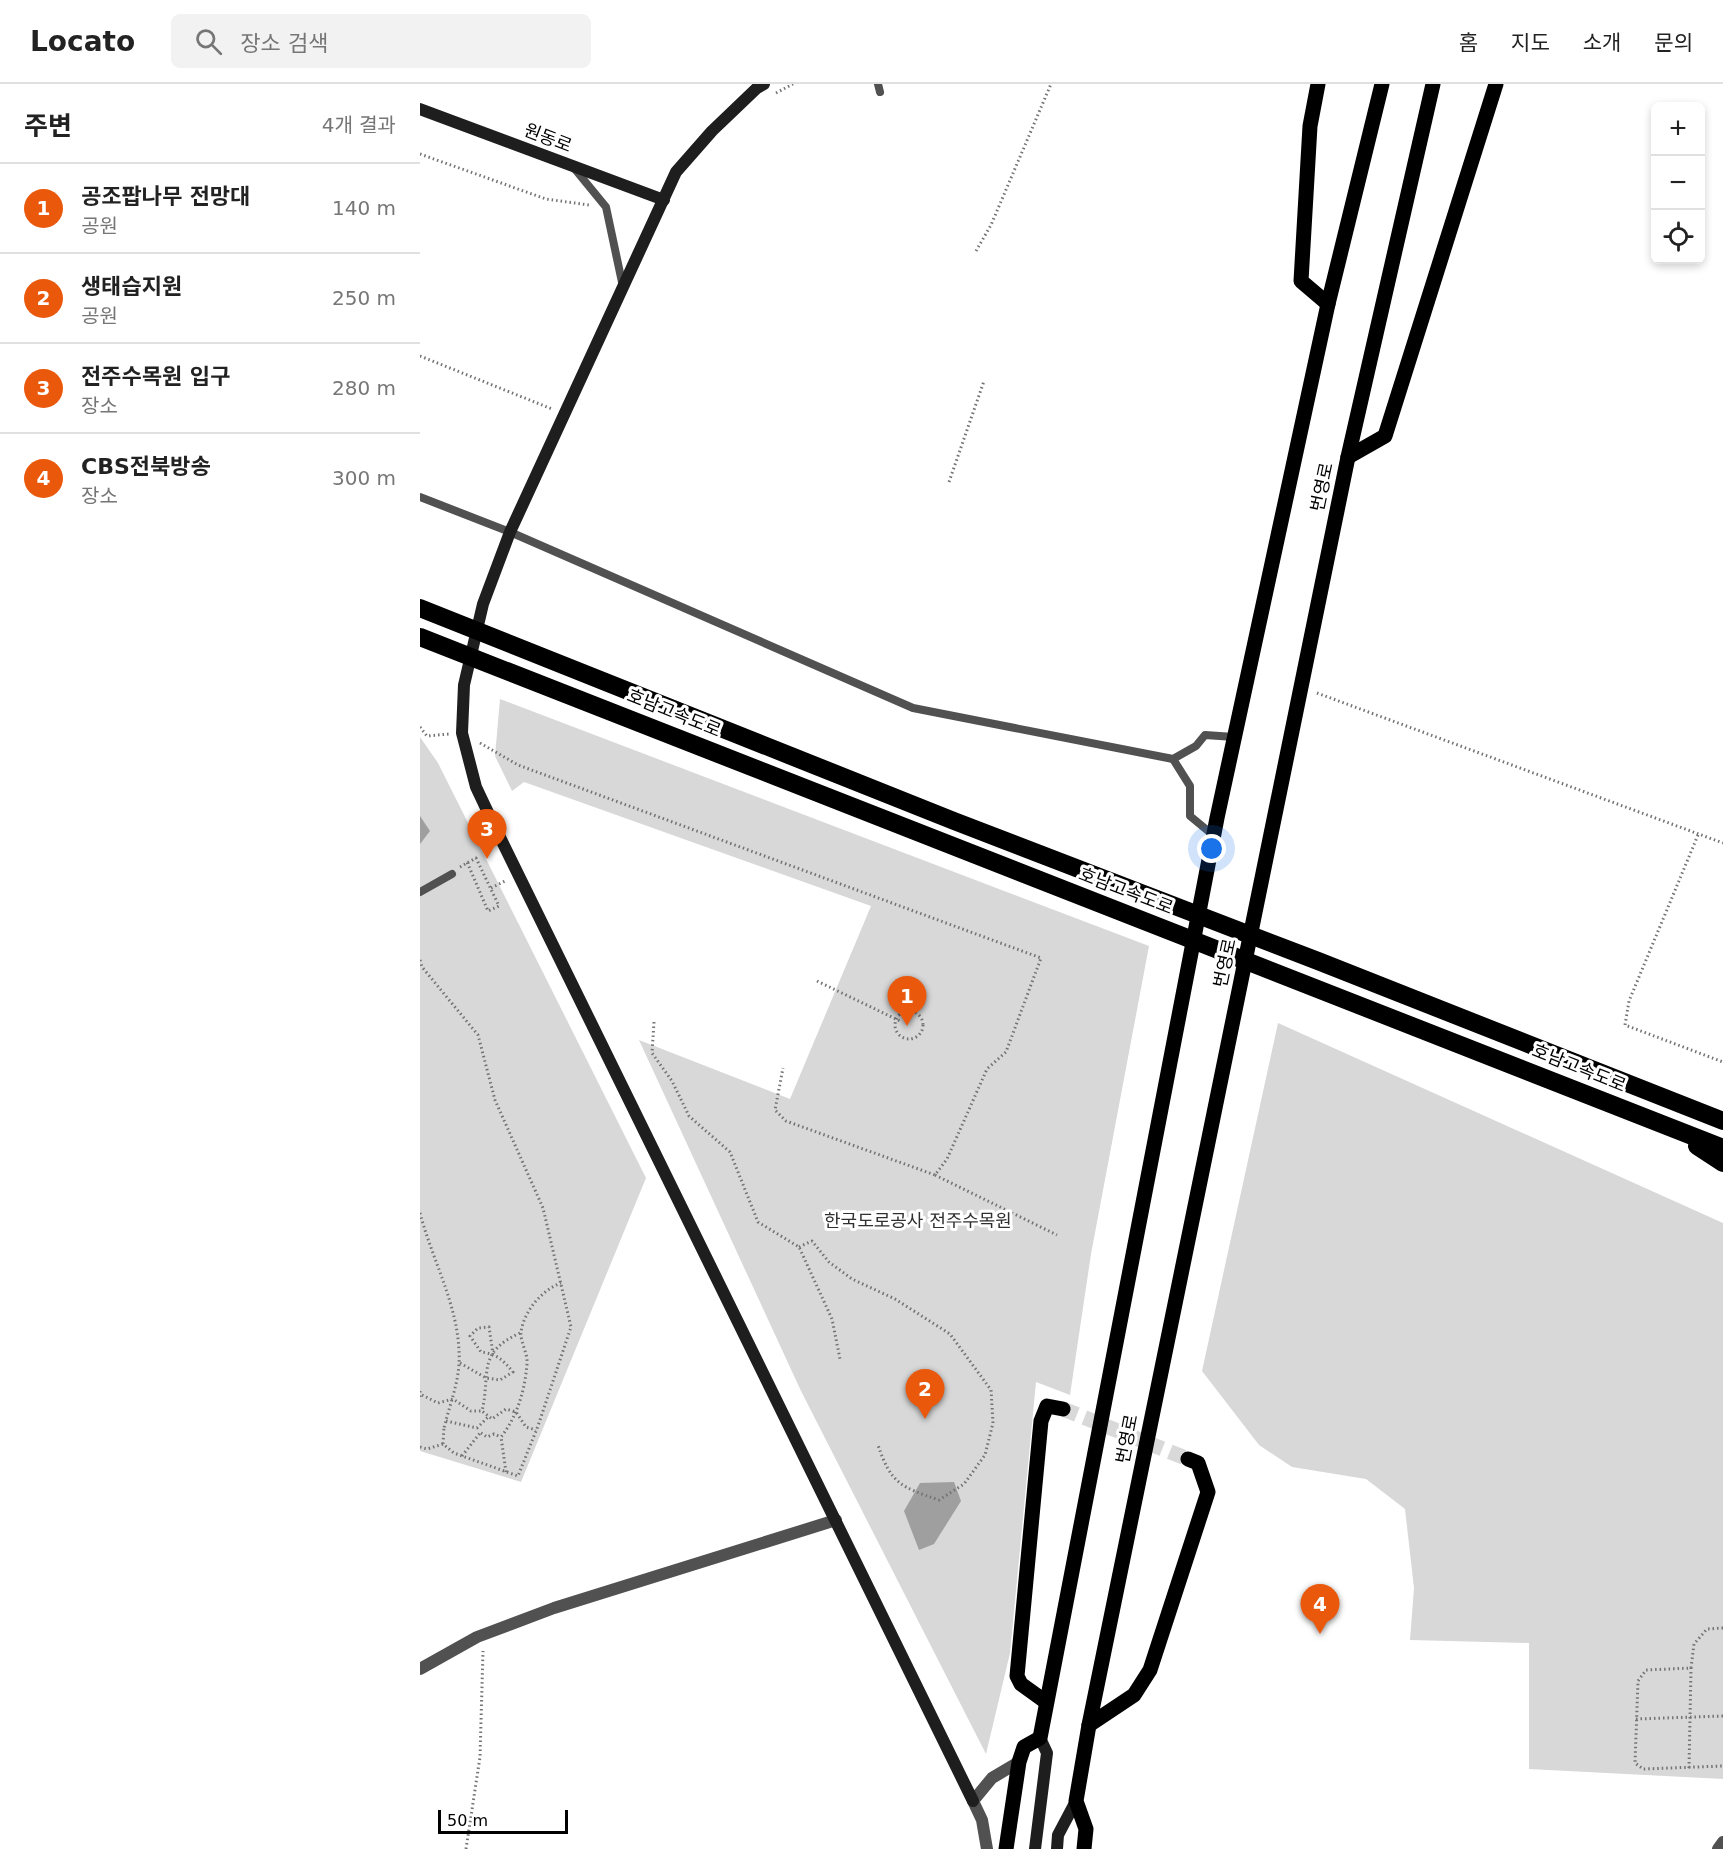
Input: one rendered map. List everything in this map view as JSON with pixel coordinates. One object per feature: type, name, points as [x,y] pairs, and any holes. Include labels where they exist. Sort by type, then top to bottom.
[{"type":"highway","name":"호남고속도로","points":[[420,608],[944,817],[1318,961],[1723,1121]]},
{"type":"highway","name":"호남고속도로","points":[[420,637],[1723,1148]]},
{"type":"highway","points":[[1686,1134],[1701,1150],[1723,1163]]},
{"type":"main road","points":[[1318,84],[1310,126],[1301,281],[1328,304]]},
{"type":"main road","name":"번영로","points":[[1040,1738],[1213,835],[1328,304],[1382,84]]},
{"type":"main road","name":"번영로","points":[[1076,1802],[1089,1725],[1348,457],[1433,84]]},
{"type":"main road","points":[[1348,457],[1385,436],[1496,84]]},
{"type":"main road","points":[[1046,1702],[1021,1684],[1017,1676],[1041,1421],[1047,1406],[1063,1409]]},
{"type":"main road","points":[[1089,1725],[1134,1695],[1150,1670],[1208,1491],[1198,1463],[1188,1459]]},
{"type":"main road","points":[[1006,1849],[1019,1762],[1024,1747],[1040,1738]]},
{"type":"main road","points":[[1076,1802],[1086,1829],[1084,1849]]},
{"type":"street","points":[[764,84],[757,88],[676,172],[510,532],[483,604],[464,685],[462,733],[476,787],[973,1801],[982,1820],[987,1849]]},
{"type":"street","name":"원동로","points":[[420,109],[664,200]]},
{"type":"street","points":[[420,1669],[481,1636],[575,1601],[836,1520]]},
{"type":"street","name":"번영로","points":[[1035,1849],[1047,1753],[1040,1738]]},
{"type":"street","points":[[973,1801],[992,1778],[1019,1762]]},
{"type":"street","name":"번영로","points":[[1057,1849],[1058,1835],[1076,1802]]},
{"type":"street","points":[[1718,1849],[1723,1842]]},
{"type":"lane","points":[[573,166],[606,207],[623,289]]},
{"type":"lane","points":[[420,497],[510,532],[913,708],[1173,759],[1196,746],[1205,735],[1234,737]]},
{"type":"lane","points":[[1173,759],[1190,786],[1190,816],[1213,835]]},
{"type":"lane","points":[[420,892],[452,874]]},
{"type":"path","points":[[766,98],[793,84]]},
{"type":"path","points":[[976,251],[991,225],[1051,84]]},
{"type":"path","points":[[420,154],[546,199],[606,207]]},
{"type":"path","points":[[420,356],[565,414]]},
{"type":"path","points":[[949,482],[984,381]]},
{"type":"path","points":[[1301,687],[1723,843]]},
{"type":"path","points":[[420,727],[427,736],[462,733]]},
{"type":"path","points":[[480,753],[478,742],[518,765],[1041,958],[1006,1052],[987,1069],[947,1159],[935,1175]]},
{"type":"path","points":[[1698,835],[1629,1001],[1625,1024],[1723,1062]]},
{"type":"path","points":[[452,874],[467,862],[476,858],[499,906],[488,911],[467,862]]},
{"type":"path","points":[[491,888],[512,878]]},
{"type":"path","points":[[420,960],[422,967],[478,1035],[495,1100],[543,1208],[571,1327],[518,1476],[462,1456],[444,1444]]},
{"type":"path","points":[[817,981],[902,1022]]},
{"type":"path","points":[[903,1012],[916,1013],[923,1024],[921,1033],[913,1038],[900,1036],[895,1028],[896,1018],[903,1012]]},
{"type":"path","points":[[654,1022],[652,1053],[672,1081],[689,1116],[730,1152],[758,1222],[799,1247],[832,1319],[840,1359]]},
{"type":"path","points":[[783,1068],[775,1110],[786,1121],[935,1175],[1058,1235]]},
{"type":"path","points":[[420,1213],[456,1328],[459,1361],[453,1399],[446,1421],[444,1444]]},
{"type":"path","points":[[799,1247],[812,1241],[829,1262],[852,1279],[895,1299],[950,1334],[992,1390],[993,1423],[985,1455],[964,1484],[939,1500],[907,1489],[887,1472],[878,1445]]},
{"type":"path","points":[[506,1472],[501,1437],[514,1421],[527,1360],[521,1333],[528,1312],[548,1288],[561,1283]]},
{"type":"path","points":[[459,1361],[463,1367],[486,1378],[500,1380],[513,1372],[504,1360],[481,1352],[473,1343],[470,1336],[478,1328],[489,1327],[492,1354]]},
{"type":"path","points":[[482,1411],[486,1364],[505,1340],[521,1333]]},
{"type":"path","points":[[420,1400],[421,1393],[438,1403],[453,1399],[471,1411],[482,1411],[492,1419],[501,1415],[502,1410],[506,1409],[516,1412],[526,1427],[536,1430]]},
{"type":"path","points":[[477,1428],[488,1417]]},
{"type":"path","points":[[446,1421],[477,1428],[487,1437],[494,1434],[501,1437]]},
{"type":"path","points":[[462,1456],[480,1433]]},
{"type":"path","points":[[420,1447],[427,1449],[444,1444]]},
{"type":"path","points":[[1689,1768],[1691,1668],[1694,1644],[1707,1629],[1723,1628]]},
{"type":"path","points":[[466,1849],[480,1757],[483,1648],[481,1636]]},
{"type":"path","points":[[1691,1668],[1646,1670],[1638,1681],[1635,1763],[1643,1769],[1723,1766]]},
{"type":"path","points":[[1636,1719],[1723,1716]]},
{"type":"green space","name":"한국도로공사 전주수목원","points":[[500,699],[1149,946],[1091,1254],[1070,1395],[1036,1382],[1010,1653],[986,1754],[801,1391],[639,1040],[790,1099],[871,906],[524,782],[512,791],[495,756]]},
{"type":"green space","points":[[420,737],[438,763],[646,1178],[521,1482],[420,1451]]},
{"type":"green space","points":[[1278,1023],[1723,1223],[1723,1779],[1529,1769],[1529,1643],[1410,1640],[1414,1588],[1405,1509],[1366,1479],[1292,1467],[1259,1445],[1202,1371]]},
{"type":"shaded area","points":[[420,816],[430,831],[420,844]]},
{"type":"shaded area","points":[[954,1482],[961,1501],[934,1544],[919,1550],[904,1511],[920,1483]]},
{"type":"tunnel","points":[[1063,1409],[1188,1459]]},
{"type":"place","name":"전주수목원 입구","points":[[487,859]]},
{"type":"place","name":"공조팝나무 전망대","points":[[907,1026]]},
{"type":"place","name":"생태습지원","points":[[925,1419]]},
{"type":"place","name":"CBS전북방송","points":[[1320,1634]]}]
